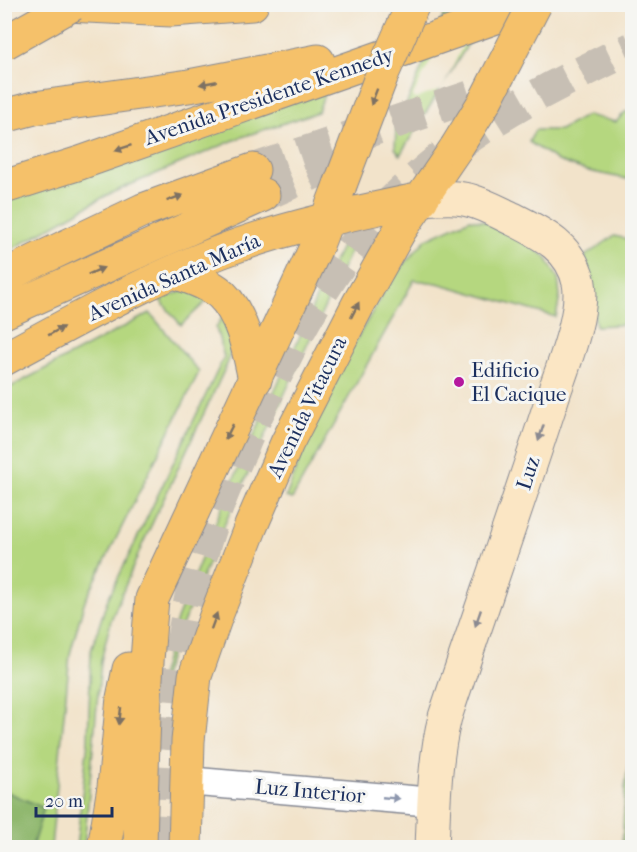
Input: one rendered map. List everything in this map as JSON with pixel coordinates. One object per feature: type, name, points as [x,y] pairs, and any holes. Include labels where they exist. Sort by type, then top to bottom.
[{"type":"main road","points":[[46,4],[171,10],[252,4]]},
{"type":"main road","points":[[4,43],[73,4]]},
{"type":"main road","points":[[104,848],[114,787],[123,698],[138,636],[220,449],[255,380],[327,220],[383,72],[413,4]]},
{"type":"main road","name":"Avenida Presidente Kennedy","points":[[4,187],[534,4]]},
{"type":"main road","name":"Avenida Vitacura","points":[[185,848],[188,741],[195,676],[251,526],[288,443],[359,303],[400,230],[485,101],[534,4]]},
{"type":"main road","points":[[4,116],[34,108],[142,94],[266,72],[446,33]]},
{"type":"main road","points":[[4,276],[143,210],[258,182],[4,312]]},
{"type":"main road","name":"Avenida Santa María","points":[[4,359],[130,292],[220,252],[266,236],[422,199]]},
{"type":"main road","points":[[175,272],[200,282],[222,296],[239,322],[255,380]]},
{"type":"main road","points":[[140,848],[145,690],[152,600]]},
{"type":"main road","points":[[146,848],[175,736],[195,676]]},
{"type":"street","name":"Luz","points":[[422,199],[443,197],[471,200],[500,212],[551,239],[569,259],[577,277],[580,297],[575,326],[536,449],[445,717],[440,738],[432,848]]},
{"type":"street","name":"Luz Interior","points":[[186,781],[434,802]]},
{"type":"green space","points":[[448,5],[492,5],[400,155],[395,148],[396,129]]},
{"type":"green space","points":[[326,89],[318,112],[239,138],[109,194],[5,253],[4,197]]},
{"type":"green space","points":[[632,111],[632,180],[588,171],[558,161],[529,142],[535,130],[560,130],[587,115],[616,122],[625,112]]},
{"type":"green space","points":[[470,219],[498,224],[545,256],[558,278],[560,296],[556,317],[437,283],[414,280],[292,499],[286,497],[303,449],[349,352],[392,278],[426,239]]},
{"type":"green space","points":[[614,236],[632,240],[632,324],[596,326],[585,256]]},
{"type":"green space","points":[[356,239],[227,519],[172,649],[160,687],[160,677],[177,619],[229,489],[324,280],[342,245]]},
{"type":"green space","points":[[186,290],[209,299],[181,325],[159,299]]},
{"type":"green space","points":[[225,312],[232,345],[228,362],[143,543],[111,620],[101,661],[84,847],[76,848],[88,741],[91,651],[107,601],[224,357],[216,328]]},
{"type":"green space","points":[[150,313],[199,372],[84,603],[70,654],[51,847],[5,848],[5,390]]},
{"type":"green space","points":[[632,735],[632,847],[622,847],[625,788]]},
{"type":"green space","points":[[5,791],[44,808],[32,847],[5,847]]},
{"type":"pier","points":[[460,4],[483,4],[442,89],[415,99],[413,95]]},
{"type":"tunnel","points":[[165,848],[178,671],[190,601],[203,548],[223,492],[255,419],[285,357],[319,296],[338,267],[381,213],[432,165],[514,109],[571,77],[632,48]]},
{"type":"tunnel","points":[[253,170],[511,83]]},
{"type":"tunnel","points":[[263,195],[353,156]]},
{"type":"place","name":"Edificio El Cacique","points":[[459,382]]}]
